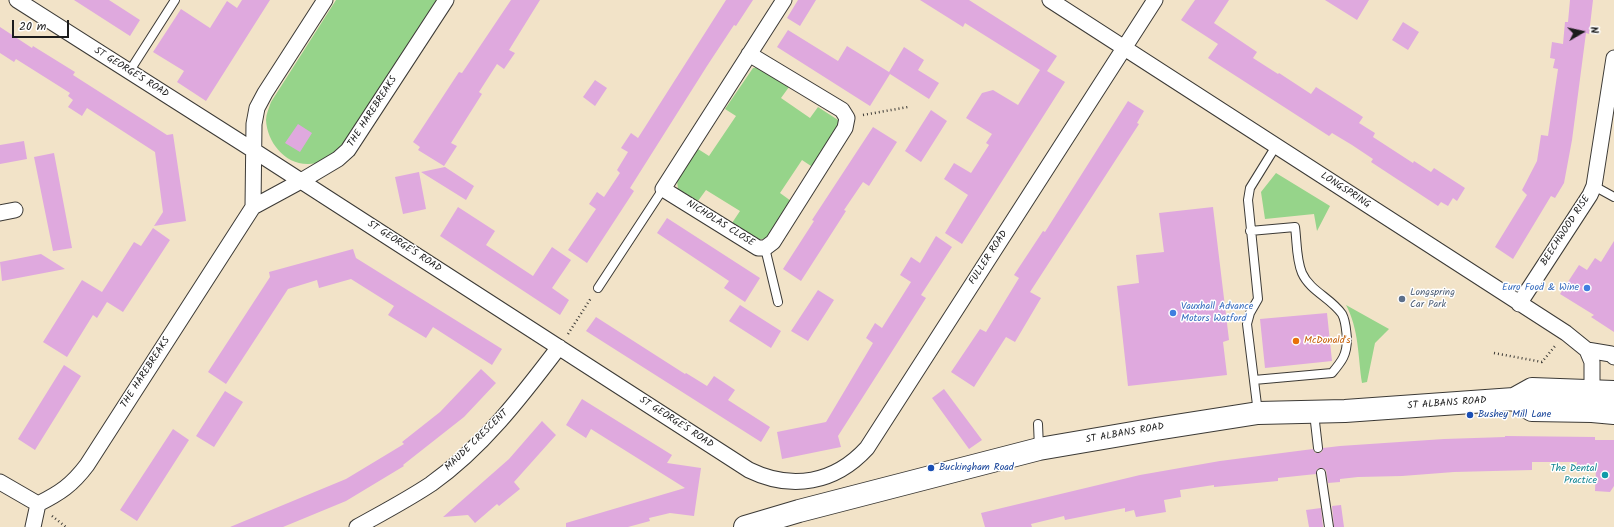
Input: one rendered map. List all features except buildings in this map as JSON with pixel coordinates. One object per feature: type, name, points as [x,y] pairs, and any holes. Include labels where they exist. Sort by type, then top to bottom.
[{"type":"main road","name":"ST ALBANS ROAD","points":[[745,527],[807,509],[1039,449],[1258,413],[1345,411],[1514,399],[1532,389],[1592,401],[1614,414]]},
{"type":"main road","name":"ST ALBANS ROAD","points":[[1592,401],[1614,392]]},
{"type":"street","name":"ST GEORGE'S ROAD","points":[[18,0],[302,181],[749,470],[760,476],[795,483]]},
{"type":"street","points":[[253,207],[254,124],[257,108],[265,93],[325,0]]},
{"type":"street","name":"THE HAREBREAKS","points":[[38,504],[69,487],[87,466],[253,207],[302,181],[338,159],[348,150],[446,0]]},
{"type":"street","points":[[662,189],[784,0]]},
{"type":"street","name":"LONGSPRING","points":[[1050,0],[1566,333],[1587,350]]},
{"type":"street","name":"FULLER ROAD","points":[[795,483],[821,478],[834,473],[857,459],[867,448],[1155,0]]},
{"type":"street","points":[[749,54],[842,110],[847,118]]},
{"type":"street","name":"BEECHWOOD RISE","points":[[1519,304],[1590,195],[1594,186],[1614,58]]},
{"type":"street","name":"NICHOLAS CLOSE","points":[[662,189],[758,248],[765,248],[773,242],[845,128],[847,118]]},
{"type":"street","points":[[0,213],[15,210]]},
{"type":"street","name":"MAUDE CRESCENT","points":[[358,527],[432,483],[462,459],[493,429],[526,391],[559,347]]},
{"type":"street","points":[[1587,350],[1611,354],[1614,356]]},
{"type":"street","points":[[1587,350],[1592,362],[1592,401]]},
{"type":"street","points":[[0,482],[38,504],[33,527]]},
{"type":"lane","points":[[129,72],[175,0]]},
{"type":"lane","points":[[1258,413],[1247,324],[1250,313],[1258,299],[1248,200],[1250,188],[1276,146]]},
{"type":"lane","points":[[1594,186],[1614,197]]},
{"type":"lane","points":[[598,288],[662,189]]},
{"type":"lane","points":[[1250,231],[1295,227],[1298,259],[1301,272],[1317,292],[1343,315],[1347,344],[1345,357],[1332,373],[1254,380]]},
{"type":"lane","points":[[765,248],[778,302]]},
{"type":"lane","points":[[1314,412],[1318,448]]},
{"type":"lane","points":[[1038,424],[1039,449]]},
{"type":"lane","points":[[1321,473],[1329,527]]},
{"type":"path","points":[[847,118],[908,107]]},
{"type":"path","points":[[559,347],[598,288]]},
{"type":"path","points":[[1494,354],[1542,362],[1566,333]]},
{"type":"green space","points":[[336,0],[437,0],[344,146],[327,158],[314,164],[300,163],[292,161],[279,151],[267,128],[266,116],[271,102]]},
{"type":"green space","points":[[760,67],[789,87],[781,98],[810,118],[818,107],[838,120],[840,129],[814,168],[802,160],[780,193],[791,201],[767,238],[757,240],[732,223],[740,211],[706,190],[698,201],[678,189],[677,181],[698,149],[709,156],[736,116],[725,109],[753,68]]},
{"type":"green space","points":[[1276,173],[1330,206],[1317,231],[1314,214],[1265,219],[1261,192]]},
{"type":"green space","points":[[1346,305],[1389,329],[1375,343],[1367,382],[1362,383],[1356,333]]},
{"type":"place","name":"Euro Food & Wine","points":[[1587,288]]},
{"type":"place","name":"Longspring Car Park","points":[[1402,299]]},
{"type":"place","name":"Vauxhall Advance Motors Watford","points":[[1173,313]]},
{"type":"place","name":"McDonald's","points":[[1296,341]]},
{"type":"place","name":"Bushey Mill Lane","points":[[1470,415]]},
{"type":"place","name":"Buckingham Road","points":[[931,468]]},
{"type":"place","name":"The Dental Practice","points":[[1605,475]]}]
